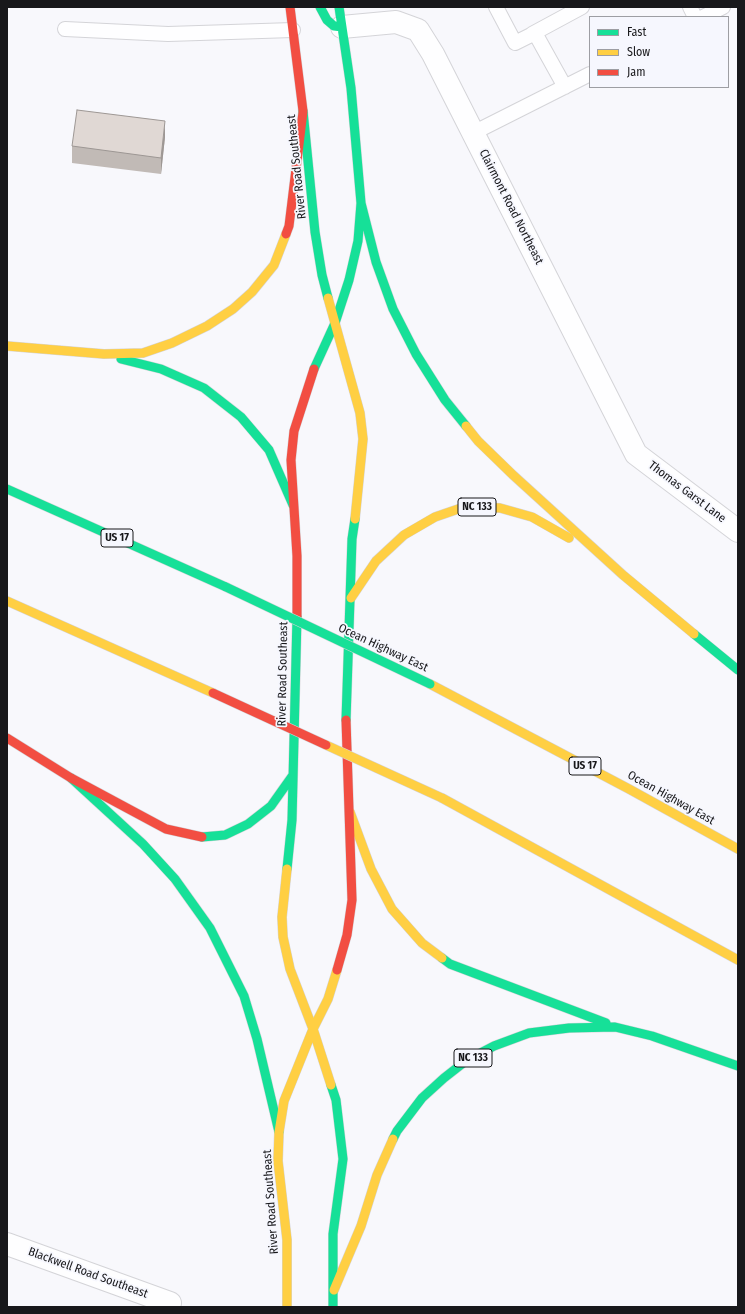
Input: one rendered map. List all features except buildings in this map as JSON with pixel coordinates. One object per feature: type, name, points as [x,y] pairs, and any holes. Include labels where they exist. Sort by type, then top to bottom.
[{"type":"main road","name":"River Road Southeast","points":[[287,1307],[287,1240],[278,1161],[279,1132],[284,1101],[313,1029],[328,999],[347,935],[352,900],[346,709],[352,539],[363,439],[360,413],[322,275],[315,232],[304,112],[290,7]]},
{"type":"main road","points":[[320,7],[327,20],[334,26],[340,17]]},
{"type":"main road","name":"River Road Southeast","points":[[333,1307],[333,1234],[343,1159],[341,1133],[336,1100],[313,1029],[290,969],[283,937],[282,917],[292,820],[297,556],[291,460],[294,430],[313,372],[334,322],[349,280],[358,241],[361,203],[352,88],[340,17]]},
{"type":"main road","points":[[7,346],[104,354],[143,353],[172,343],[207,326],[233,309],[252,292],[274,265],[288,226],[304,112]]},
{"type":"main road","points":[[361,203],[376,262],[393,309],[416,354],[445,400],[478,440],[513,475],[623,575]]},
{"type":"main road","points":[[104,354],[161,369],[204,388],[241,417],[269,450],[293,505]]},
{"type":"main road","name":"Ocean Highway East","points":[[7,489],[226,587],[430,684],[629,789],[738,849]]},
{"type":"main road","name":"NC 133","points":[[350,598],[376,561],[404,535],[435,517],[467,506],[500,508],[532,517],[563,534],[623,575],[738,670]]},
{"type":"main road","points":[[7,601],[442,798],[738,960]]},
{"type":"main road","points":[[7,738],[71,778],[166,829],[197,837],[225,835],[248,824],[271,806],[293,775]]},
{"type":"main road","points":[[71,778],[143,844],[175,879],[210,928],[244,996],[257,1039],[279,1132]]},
{"type":"main road","points":[[350,812],[371,869],[392,910],[422,943],[450,964],[615,1027]]},
{"type":"main road","name":"NC 133","points":[[334,1290],[361,1226],[377,1175],[397,1131],[428,1093],[467,1060],[494,1046],[529,1034],[568,1028],[615,1027],[652,1036],[738,1066]]},
{"type":"street","name":"Clairmont Road Northeast","points":[[340,17],[396,22],[418,30],[433,54],[636,454]]},
{"type":"street","name":"Thomas Garst Lane","points":[[636,454],[738,531]]},
{"type":"street","name":"Blackwell Road Southeast","points":[[7,1244],[169,1305]]},
{"type":"lane","points":[[496,7],[515,43],[582,7]]},
{"type":"lane","points":[[690,7],[694,16]]},
{"type":"lane","points":[[705,16],[723,7]]},
{"type":"lane","points":[[65,29],[168,34],[293,30]]},
{"type":"lane","points":[[532,34],[535,33],[564,87]]},
{"type":"lane","points":[[473,133],[589,74]]},
{"type":"traffic: fast","points":[[320,7],[327,20],[334,26],[342,27]]},
{"type":"traffic: fast","points":[[314,369],[335,323],[349,280],[358,241],[361,203],[351,88],[339,7]]},
{"type":"traffic: fast","points":[[303,111],[315,232],[322,275],[328,298]]},
{"type":"traffic: fast","points":[[361,203],[376,262],[393,309],[416,354],[445,400],[466,426]]},
{"type":"traffic: fast","points":[[121,359],[161,369],[204,388],[241,417],[269,450],[293,505]]},
{"type":"traffic: fast","points":[[7,489],[226,587]]},
{"type":"traffic: fast","points":[[346,720],[352,539],[355,519]]},
{"type":"traffic: fast","points":[[226,587],[430,684]]},
{"type":"traffic: fast","points":[[287,869],[292,820],[297,617]]},
{"type":"traffic: fast","points":[[694,634],[738,670]]},
{"type":"traffic: fast","points":[[202,837],[225,835],[248,824],[271,806],[293,775]]},
{"type":"traffic: fast","points":[[71,778],[143,844],[175,879],[210,928],[244,996],[257,1039],[279,1132]]},
{"type":"traffic: fast","points":[[442,958],[450,964],[606,1023]]},
{"type":"traffic: fast","points":[[393,1139],[397,1131],[422,1098],[467,1060],[494,1046],[529,1033],[569,1028],[615,1027],[652,1036],[738,1066]]},
{"type":"traffic: fast","points":[[331,1085],[336,1100],[343,1159],[333,1234],[333,1307]]},
{"type":"traffic: slow","points":[[7,346],[104,354],[143,353],[172,343],[207,326],[233,309],[252,292],[274,265],[286,234]]},
{"type":"traffic: slow","points":[[328,298],[360,413],[363,439],[355,519]]},
{"type":"traffic: slow","points":[[466,426],[478,441],[513,475],[623,575],[694,634]]},
{"type":"traffic: slow","points":[[351,598],[376,561],[404,535],[435,517],[467,506],[500,508],[532,517],[569,538]]},
{"type":"traffic: slow","points":[[7,601],[213,693]]},
{"type":"traffic: slow","points":[[430,684],[629,789],[738,849]]},
{"type":"traffic: slow","points":[[326,745],[442,798]]},
{"type":"traffic: slow","points":[[442,798],[738,960]]},
{"type":"traffic: slow","points":[[350,812],[371,869],[392,909],[422,943],[442,958]]},
{"type":"traffic: slow","points":[[287,869],[282,917],[283,937],[290,969],[313,1029],[331,1085]]},
{"type":"traffic: slow","points":[[287,1307],[287,1240],[278,1161],[279,1132],[284,1101],[313,1029],[328,999],[337,970]]},
{"type":"traffic: slow","points":[[334,1290],[361,1226],[377,1175],[393,1139]]},
{"type":"traffic: jam","points":[[290,7],[303,111]]},
{"type":"traffic: jam","points":[[286,234],[289,226],[303,112]]},
{"type":"traffic: jam","points":[[297,617],[297,556],[291,460],[294,431],[314,369]]},
{"type":"traffic: jam","points":[[213,693],[326,745]]},
{"type":"traffic: jam","points":[[337,970],[347,935],[352,900],[346,720]]},
{"type":"traffic: jam","points":[[7,738],[71,778],[166,829],[202,837]]}]
